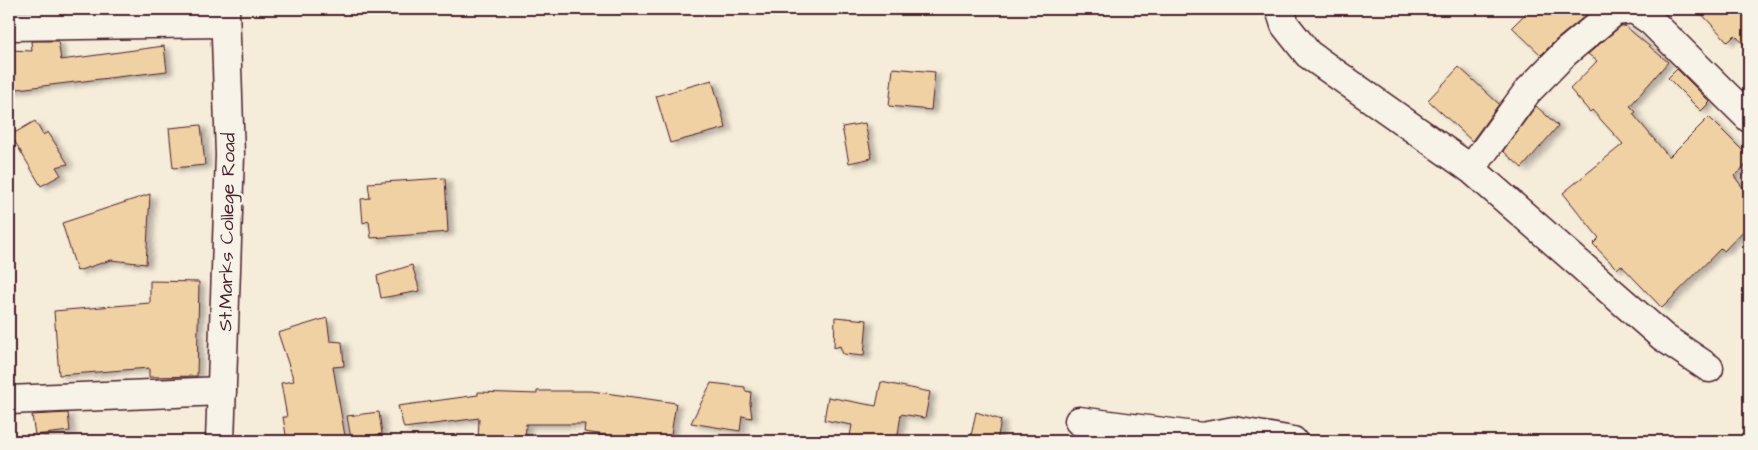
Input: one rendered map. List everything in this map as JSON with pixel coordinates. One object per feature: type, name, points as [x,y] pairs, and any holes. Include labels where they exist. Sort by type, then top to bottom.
[{"type":"street","points":[[1280,9],[1285,25],[1308,54],[1471,169],[1663,337],[1709,368]]},
{"type":"street","points":[[1471,169],[1527,92],[1566,52],[1615,11],[1634,9],[1651,21],[1749,118]]},
{"type":"street","name":"St.Marks College Road","points":[[9,26],[225,16],[230,155],[220,441]]},
{"type":"street","points":[[9,400],[222,391]]},
{"type":"street","points":[[1079,421],[1202,439],[1234,430],[1293,441]]},
{"type":"building","points":[[1530,9],[1588,9],[1591,11],[1541,55],[1512,27]]},
{"type":"building","points":[[1697,9],[1739,9],[1749,20],[1749,50],[1735,35],[1728,42]]},
{"type":"building","points":[[1621,26],[1625,26],[1668,62],[1630,106],[1636,112],[1633,114],[1669,157],[1709,117],[1749,157],[1749,162],[1734,176],[1749,196],[1749,225],[1724,251],[1721,248],[1662,308],[1621,265],[1617,269],[1593,244],[1599,238],[1563,193],[1623,144],[1592,110],[1590,112],[1570,89],[1597,61],[1588,54]]},
{"type":"building","points":[[31,41],[58,41],[61,60],[164,46],[167,71],[9,90],[9,50],[32,51]]},
{"type":"building","points":[[1459,67],[1499,104],[1472,141],[1428,100]]},
{"type":"building","points":[[893,68],[935,72],[931,110],[889,106]]},
{"type":"building","points":[[1677,69],[1710,102],[1701,111],[1668,78]]},
{"type":"building","points":[[712,80],[726,128],[670,143],[656,96]]},
{"type":"building","points":[[1536,106],[1558,126],[1522,168],[1503,151]]},
{"type":"building","points":[[35,121],[43,135],[48,132],[68,164],[56,167],[61,175],[41,186],[11,135]]},
{"type":"building","points":[[865,123],[872,158],[849,163],[842,127]]},
{"type":"building","points":[[201,125],[205,165],[173,168],[169,128]]},
{"type":"building","points":[[445,178],[448,232],[371,238],[369,221],[363,223],[361,199],[370,198],[368,183]]},
{"type":"building","points":[[150,194],[146,264],[111,260],[77,271],[62,223]]},
{"type":"building","points":[[412,265],[420,291],[381,298],[377,276]]},
{"type":"building","points":[[150,281],[199,282],[197,376],[149,377],[149,368],[59,375],[54,311],[150,303]]},
{"type":"building","points":[[835,317],[867,320],[864,356],[843,354],[840,346],[834,348]]},
{"type":"building","points":[[327,318],[330,341],[342,342],[344,366],[333,367],[345,436],[317,441],[287,441],[283,417],[287,417],[281,383],[294,381],[278,333]]},
{"type":"building","points":[[881,382],[930,392],[925,418],[901,414],[897,441],[849,441],[852,425],[824,420],[828,397],[876,406]]},
{"type":"building","points":[[711,383],[745,387],[745,391],[751,392],[752,418],[742,416],[740,431],[691,423]]},
{"type":"building","points":[[537,391],[591,391],[676,403],[670,441],[648,441],[584,432],[585,424],[526,424],[525,441],[478,441],[479,418],[404,428],[398,406],[478,395],[478,392],[537,394]]},
{"type":"building","points":[[379,412],[382,434],[351,439],[347,416]]},
{"type":"building","points":[[976,412],[1001,420],[997,441],[970,441]]},
{"type":"building","points":[[68,413],[70,431],[35,435],[32,415]]}]
